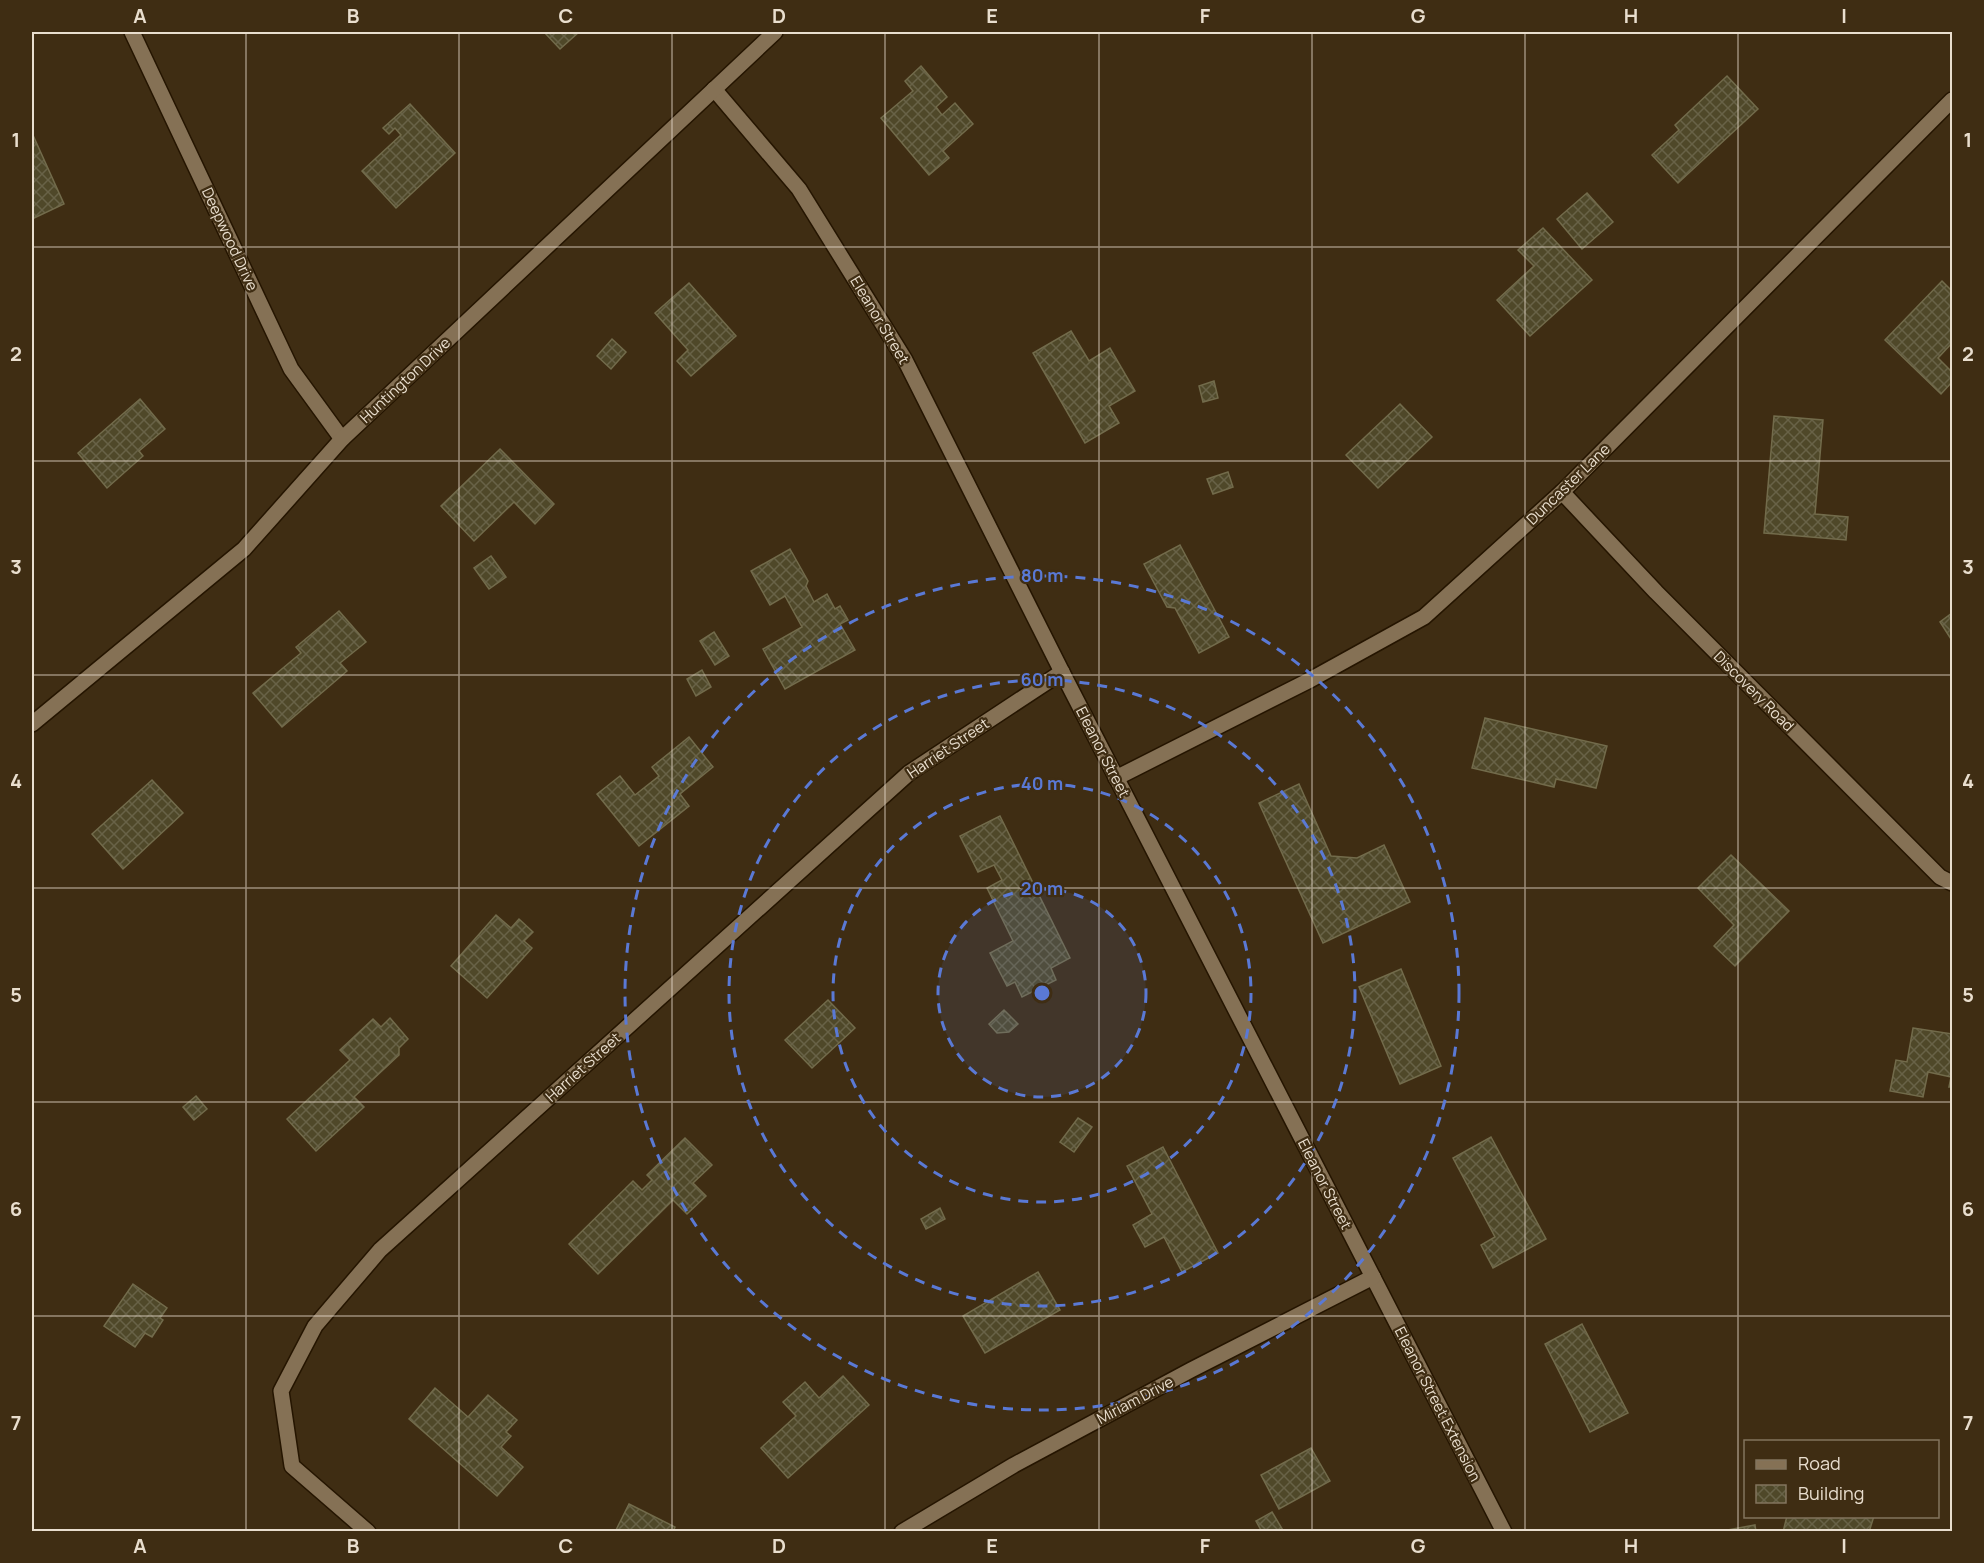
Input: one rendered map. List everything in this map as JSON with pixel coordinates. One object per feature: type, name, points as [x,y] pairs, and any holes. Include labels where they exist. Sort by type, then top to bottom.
[{"type":"street","name":"Deepwood Drive","points":[[132,32],[291,369],[342,440]]},
{"type":"street","name":"Huntington Drive","points":[[32,724],[244,549],[342,440],[775,32]]},
{"type":"street","name":"Eleanor Street","points":[[714,89],[799,189],[905,360],[1116,778],[1373,1277]]},
{"type":"street","name":"Duncaster Lane","points":[[1116,778],[1310,680],[1424,618],[1562,492],[1953,100]]},
{"type":"street","name":"Discovery Road","points":[[1562,492],[1656,592],[1932,869],[1940,877],[1953,883]]},
{"type":"street","name":"Harriet Street","points":[[368,1532],[292,1466],[281,1391],[315,1326],[380,1250],[909,773],[1062,672]]},
{"type":"street","name":"Miriam Drive","points":[[902,1532],[1014,1465],[1191,1370],[1373,1277]]},
{"type":"street","name":"Eleanor Street Extension","points":[[1373,1277],[1504,1532]]},
{"type":"building","points":[[544,32],[579,32],[560,49]]},
{"type":"building","points":[[921,66],[947,97],[936,107],[942,115],[955,103],[973,124],[943,151],[949,158],[929,175],[881,118],[913,91],[905,81]]},
{"type":"building","points":[[1727,76],[1758,109],[1678,183],[1652,155],[1679,130],[1675,125]]},
{"type":"building","points":[[410,104],[455,153],[396,208],[362,171],[401,135],[395,128],[389,134],[383,128]]},
{"type":"building","points":[[32,133],[64,204],[32,219]]},
{"type":"building","points":[[1587,193],[1613,222],[1582,249],[1557,219]]},
{"type":"building","points":[[1543,228],[1592,280],[1530,336],[1497,300],[1534,266],[1518,250]]},
{"type":"building","points":[[1942,281],[1952,291],[1952,343],[1938,358],[1952,372],[1952,382],[1941,394],[1885,340]]},
{"type":"building","points":[[689,283],[736,336],[691,376],[677,361],[688,350],[655,313]]},
{"type":"building","points":[[1071,331],[1089,361],[1110,348],[1135,391],[1109,406],[1119,423],[1085,443],[1033,353]]},
{"type":"building","points":[[612,339],[626,352],[611,369],[597,356]]},
{"type":"building","points":[[1214,381],[1218,398],[1203,402],[1199,386]]},
{"type":"building","points":[[140,399],[165,429],[139,451],[143,456],[107,488],[78,453]]},
{"type":"building","points":[[1400,404],[1432,437],[1378,488],[1346,455]]},
{"type":"building","points":[[1774,416],[1823,420],[1815,514],[1848,517],[1846,540],[1764,533]]},
{"type":"building","points":[[500,449],[554,504],[535,524],[514,502],[474,541],[441,506]]},
{"type":"building","points":[[1228,472],[1233,487],[1213,494],[1207,479]]},
{"type":"building","points":[[1180,545],[1229,637],[1199,653],[1175,608],[1167,607],[1144,564]]},
{"type":"building","points":[[790,549],[808,581],[806,586],[814,602],[827,594],[835,609],[840,606],[848,620],[840,624],[855,650],[785,689],[763,649],[802,627],[785,596],[770,605],[751,571]]},
{"type":"building","points":[[491,556],[506,577],[489,589],[474,568]]},
{"type":"building","points":[[339,611],[366,642],[340,663],[347,671],[282,727],[253,693],[301,653],[296,647]]},
{"type":"building","points":[[1952,613],[1952,638],[1951,639],[1940,622]]},
{"type":"building","points":[[714,632],[729,656],[715,665],[700,641]]},
{"type":"building","points":[[702,670],[711,687],[696,696],[687,679]]},
{"type":"building","points":[[1485,718],[1607,746],[1596,788],[1556,779],[1554,787],[1472,768]]},
{"type":"building","points":[[689,737],[713,767],[680,794],[689,806],[639,846],[597,794],[620,776],[635,795],[659,776],[652,767]]},
{"type":"building","points":[[152,780],[183,813],[123,869],[92,834]]},
{"type":"building","points":[[1299,784],[1331,856],[1357,858],[1384,845],[1410,902],[1323,943],[1259,803]]},
{"type":"building","points":[[1000,816],[1070,958],[1051,968],[1056,980],[1022,997],[1015,982],[1007,986],[990,953],[1013,941],[987,888],[1002,880],[994,865],[978,872],[960,836]]},
{"type":"building","points":[[1731,855],[1789,911],[1735,966],[1714,946],[1734,925],[1698,888]]},
{"type":"building","points":[[496,915],[511,928],[519,919],[533,932],[524,941],[532,948],[487,998],[451,966]]},
{"type":"building","points":[[1401,969],[1441,1066],[1400,1084],[1359,987]]},
{"type":"building","points":[[828,1000],[855,1028],[812,1068],[785,1040]]},
{"type":"building","points":[[1004,1010],[1018,1024],[1009,1032],[997,1033],[989,1024]]},
{"type":"building","points":[[390,1018],[408,1039],[399,1048],[399,1055],[354,1097],[364,1107],[316,1151],[287,1119],[350,1060],[340,1050],[373,1019],[381,1027]]},
{"type":"building","points":[[1913,1028],[1952,1034],[1952,1087],[1949,1087],[1951,1077],[1928,1072],[1923,1097],[1890,1091],[1896,1060],[1907,1062]]},
{"type":"building","points":[[196,1096],[207,1109],[194,1120],[183,1107]]},
{"type":"building","points":[[1078,1118],[1092,1127],[1074,1152],[1060,1142]]},
{"type":"building","points":[[1491,1137],[1546,1239],[1493,1268],[1481,1245],[1495,1237],[1453,1158]]},
{"type":"building","points":[[685,1138],[712,1165],[693,1183],[706,1196],[687,1214],[673,1200],[598,1274],[569,1244],[633,1181],[642,1190],[652,1180],[647,1175]]},
{"type":"building","points":[[1163,1147],[1218,1253],[1182,1272],[1164,1237],[1145,1247],[1133,1225],[1152,1214],[1127,1166]]},
{"type":"building","points":[[940,1208],[945,1219],[926,1229],[921,1219]]},
{"type":"building","points":[[1038,1272],[1060,1310],[985,1353],[963,1316]]},
{"type":"building","points":[[133,1284],[167,1308],[160,1318],[163,1320],[152,1337],[145,1333],[135,1347],[104,1326]]},
{"type":"building","points":[[1582,1324],[1628,1413],[1590,1432],[1545,1344]]},
{"type":"building","points":[[843,1376],[869,1405],[788,1478],[761,1448],[796,1416],[783,1402],[805,1382],[819,1398]]},
{"type":"building","points":[[435,1388],[468,1417],[488,1395],[517,1420],[506,1432],[511,1436],[501,1447],[523,1467],[497,1496],[409,1419]]},
{"type":"building","points":[[1311,1448],[1330,1481],[1279,1509],[1261,1475]]},
{"type":"building","points":[[629,1504],[675,1527],[673,1532],[615,1532]]},
{"type":"building","points":[[1272,1512],[1284,1532],[1262,1532],[1256,1521]]},
{"type":"building","points":[[1786,1518],[1873,1518],[1869,1532],[1783,1532]]},
{"type":"building","points":[[1755,1525],[1756,1532],[1717,1532]]}]
